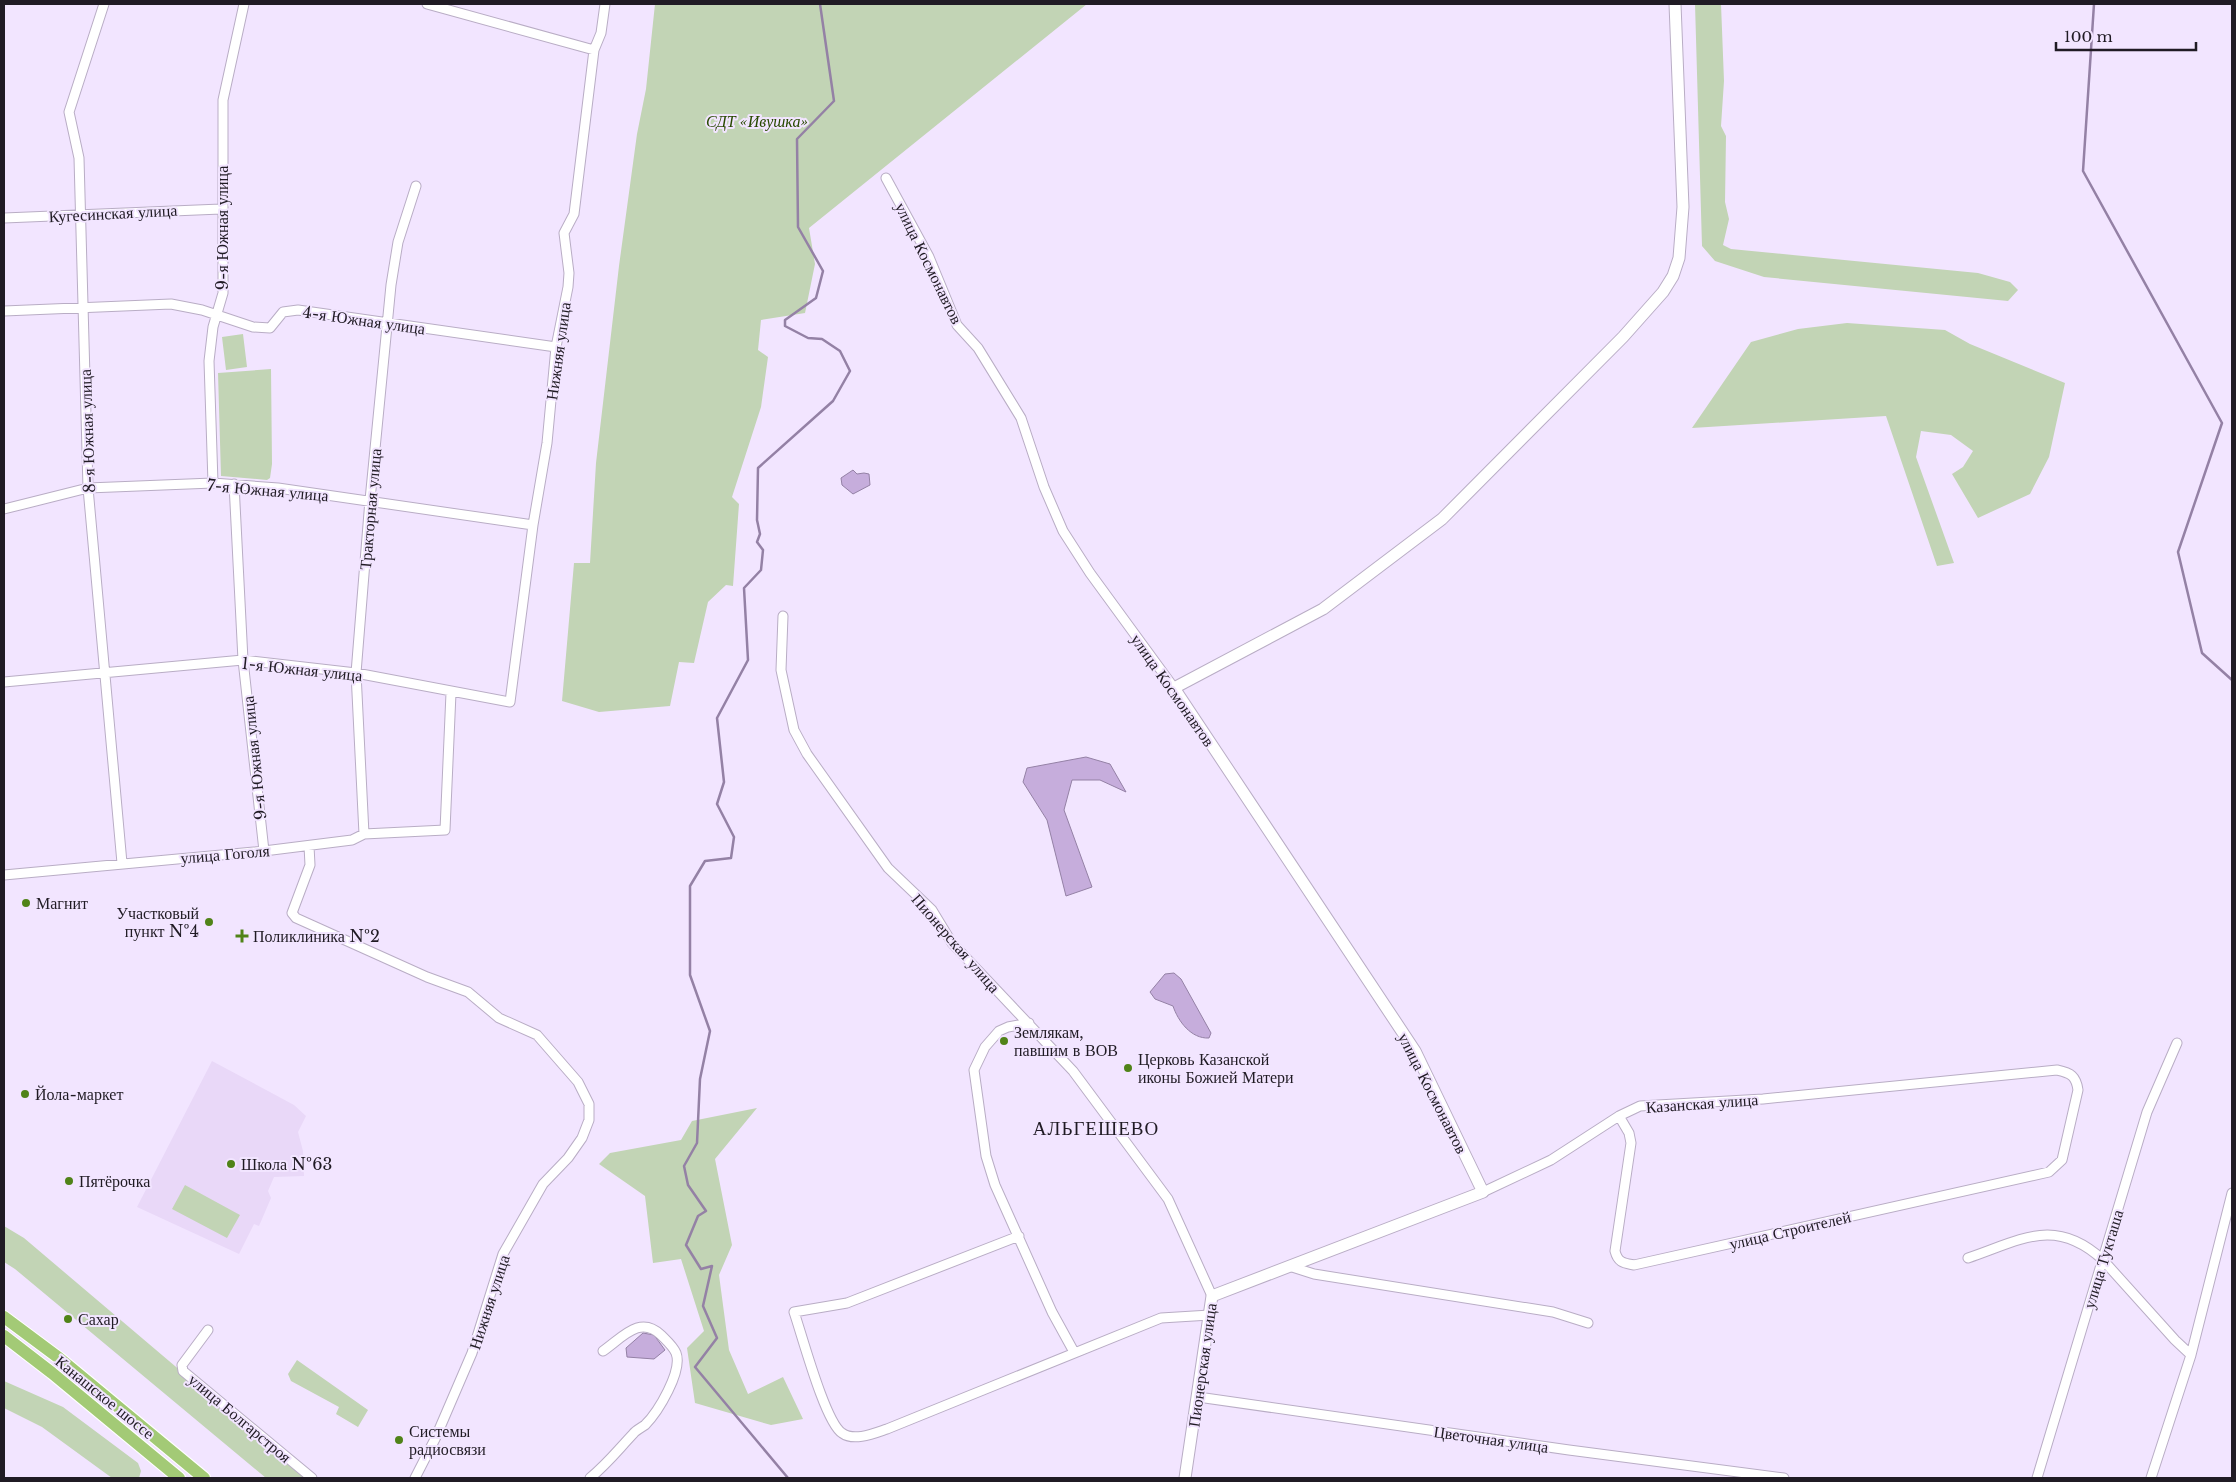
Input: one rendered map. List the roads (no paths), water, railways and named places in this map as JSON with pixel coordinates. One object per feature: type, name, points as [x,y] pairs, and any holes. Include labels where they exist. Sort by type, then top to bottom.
[{"type":"main road","name":"Канашское шоссе","points":[[4,1317],[59,1358],[204,1478]]},
{"type":"main road","name":"Канашское шоссе","points":[[4,1336],[52,1372],[179,1478]]},
{"type":"street","name":"8-я Южная улица","points":[[104,4],[70,112],[79,158],[88,488],[122,863]]},
{"type":"street","name":"9-я Южная улица","points":[[212,484],[209,361],[212,335],[223,293],[224,100],[244,4]]},
{"type":"street","points":[[427,4],[594,50]]},
{"type":"street","name":"Нижняя улица","points":[[510,702],[533,525],[547,443],[556,347],[569,273],[564,233],[574,214],[594,50],[601,32],[605,4]]},
{"type":"street","points":[[1174,688],[1323,609],[1442,520],[1623,337],[1663,292],[1673,276],[1679,258],[1683,207],[1675,4]]},
{"type":"street","name":"улица Космонавтов","points":[[886,178],[929,257],[957,325],[978,348],[1021,418],[1044,487],[1063,531],[1090,573],[1174,688],[1415,1052],[1483,1192]]},
{"type":"street","name":"Тракторная улица","points":[[364,834],[356,674],[370,500],[391,285],[398,242],[416,186]]},
{"type":"street","name":"Кугесинская улица","points":[[4,218],[222,209]]},
{"type":"street","name":"4-я Южная улица","points":[[4,311],[171,304],[265,329],[270,328],[282,312],[289,310],[556,347]]},
{"type":"street","name":"9-я Южная улица","points":[[234,484],[243,660],[264,851]]},
{"type":"street","name":"7-я Южная улица","points":[[4,509],[88,488],[234,484],[370,500],[533,525]]},
{"type":"street","name":"Пионерская улица","points":[[783,616],[781,670],[794,730],[807,754],[888,868],[932,910],[952,943],[1074,1070],[1168,1199],[1212,1296],[1185,1478]]},
{"type":"street","name":"1-я Южная улица","points":[[4,682],[243,660],[356,674],[451,693],[510,702]]},
{"type":"street","name":"улица Гоголя","points":[[4,875],[309,846],[352,840],[364,834],[445,830],[451,693]]},
{"type":"street","name":"Нижняя улица","points":[[309,846],[310,865],[292,913],[296,918],[427,977],[468,992],[499,1018],[537,1035],[578,1082],[591,1112],[586,1128],[574,1152],[544,1184],[502,1254],[472,1354],[435,1439],[416,1477]]},
{"type":"street","points":[[1029,1023],[1008,1027],[999,1031],[985,1047],[974,1070],[986,1156],[995,1184],[1052,1312],[1074,1352]]},
{"type":"street","name":"улица Тукташа","points":[[2037,1478],[2147,1112],[2177,1042]]},
{"type":"street","name":"Казанская улица","points":[[1212,1296],[1483,1192],[1551,1160],[1619,1116],[1640,1106],[1763,1099],[2057,1070],[2072,1075],[2077,1079],[2078,1090],[2073,1119]]},
{"type":"street","name":"улица Строителей","points":[[1619,1116],[1629,1133],[1631,1143],[1615,1251],[1617,1258],[1622,1263],[1634,1265],[2049,1172],[2062,1160],[2073,1119]]},
{"type":"street","points":[[2151,1478],[2191,1355],[2232,1192]]},
{"type":"street","points":[[1968,1258],[2033,1236],[2049,1233],[2065,1236],[2095,1253],[2103,1260],[2175,1340],[2191,1355]]},
{"type":"street","points":[[1019,1236],[848,1303],[794,1312],[823,1398],[837,1428],[847,1436],[871,1435],[1162,1318],[1210,1314]]},
{"type":"street","points":[[1289,1266],[1314,1274],[1552,1312],[1588,1323]]},
{"type":"street","points":[[590,1478],[613,1460],[634,1432],[653,1416],[675,1376],[677,1363],[676,1354],[670,1343],[653,1328],[646,1325],[638,1327],[603,1351]]},
{"type":"street","name":"улица Болгарстроя","points":[[208,1330],[182,1365],[183,1371],[312,1478]]},
{"type":"street","name":"Цветочная улица","points":[[1198,1397],[1579,1452],[1784,1478]]},
{"type":"waterway","points":[[788,1478],[695,1367],[717,1338],[703,1306],[712,1266],[701,1269],[686,1245],[698,1216],[706,1211],[688,1185],[684,1166],[697,1143],[700,1079],[710,1031],[690,975],[690,886],[705,861],[731,858],[734,837],[717,804],[724,782],[717,718],[748,660],[744,588],[761,570],[763,550],[757,542],[760,534],[757,520],[758,468],[833,401],[850,371],[840,351],[822,339],[808,338],[785,326],[785,320],[816,298],[823,271],[798,227],[797,139],[834,101],[820,4]]},
{"type":"waterway","points":[[2094,4],[2083,171],[2222,423],[2178,552],[2202,653],[2232,680]]},
{"type":"place","name":"Магнит","points":[[26,903]]},
{"type":"place","name":"Участковый пункт №4","points":[[209,922]]},
{"type":"place","name":"Поликлиника №2","points":[[242,936]]},
{"type":"place","name":"Землякам, павшим в ВОВ","points":[[1004,1041]]},
{"type":"place","name":"Церковь Казанской иконы Божией Матери","points":[[1128,1068]]},
{"type":"place","name":"Йола-маркет","points":[[25,1094]]},
{"type":"place","name":"Школа №63","points":[[231,1164]]},
{"type":"place","name":"Пятёрочка","points":[[69,1181]]},
{"type":"place","name":"Сахар","points":[[68,1319]]},
{"type":"place","name":"Системы радиосвязи","points":[[399,1440]]},
{"type":"district","name":"АЛЬГЕШЕВО","points":[[1096,1128]]},
{"type":"park label","name":"СДТ «Ивушка»","points":[[757,121]]}]
